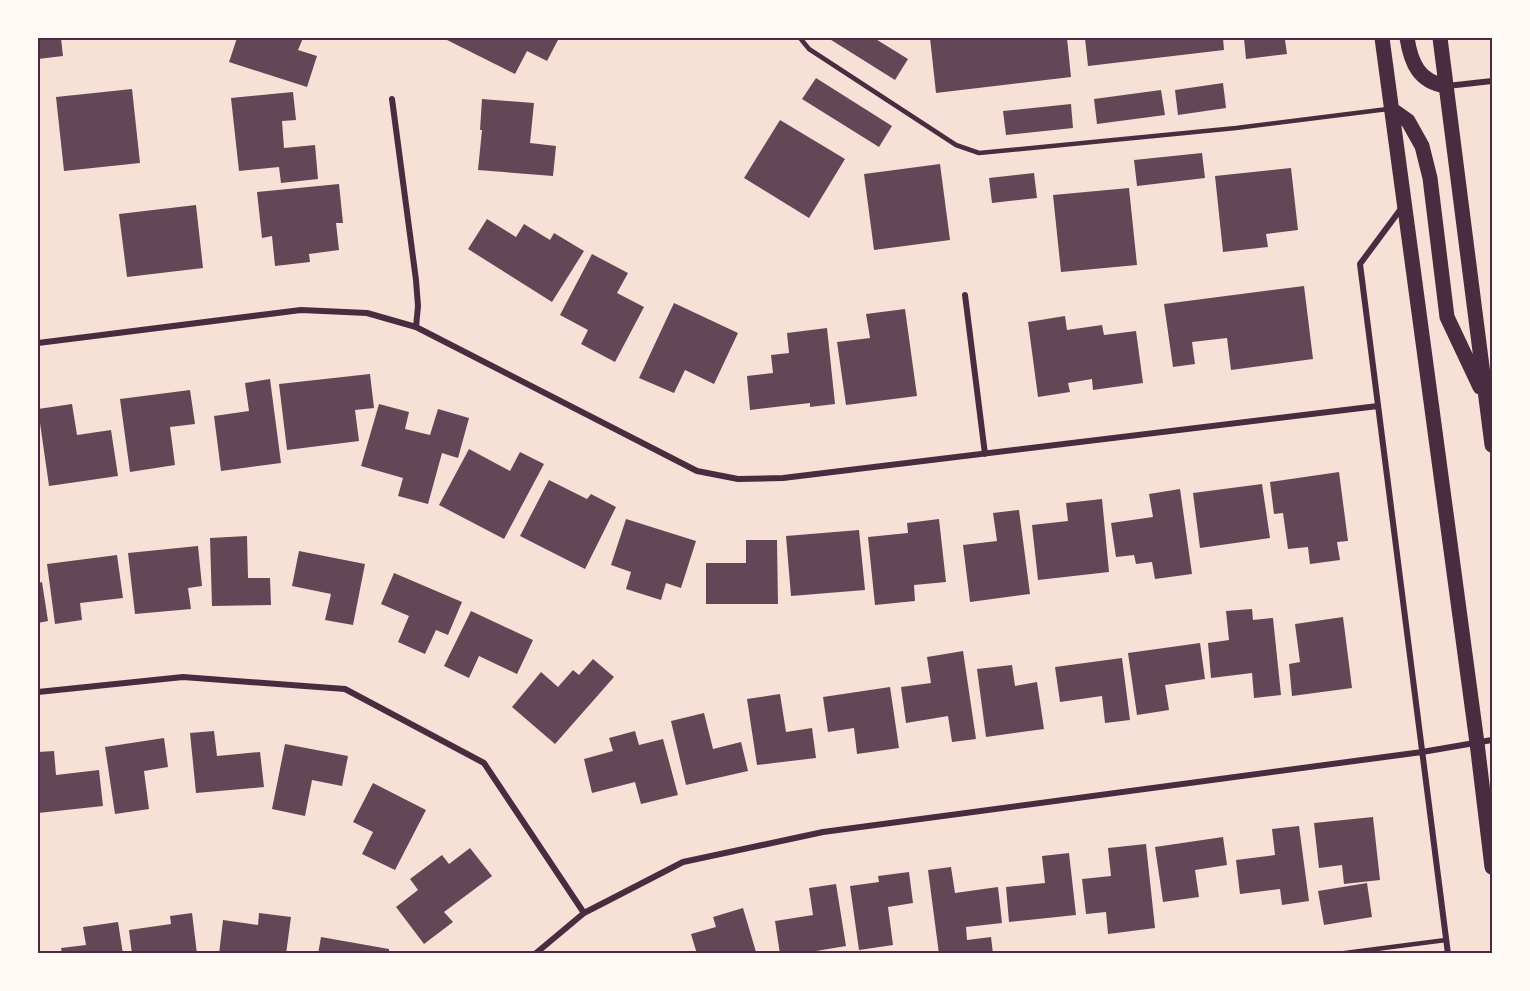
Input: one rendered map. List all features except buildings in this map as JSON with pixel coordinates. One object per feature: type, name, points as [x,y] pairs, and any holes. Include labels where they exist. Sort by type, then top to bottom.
[{"type":"main road","points":[[1382,38],[1404,204],[1485,742],[1492,867]]},
{"type":"main road","points":[[1407,38],[1414,65],[1422,76],[1436,85],[1446,86]]},
{"type":"main road","points":[[1440,38],[1490,400],[1492,445]]},
{"type":"main road","points":[[1391,108],[1408,121],[1422,146],[1430,178],[1448,317],[1490,400]]},
{"type":"street","points":[[1446,86],[1492,81]]},
{"type":"street","points":[[392,99],[416,280],[418,306],[416,327]]},
{"type":"street","points":[[1404,204],[1360,264],[1448,954]]},
{"type":"street","points":[[966,295],[985,454]]},
{"type":"street","points":[[38,343],[301,309],[367,313],[416,327],[697,471],[738,479],[783,478],[1378,406]]},
{"type":"street","points":[[38,692],[183,676],[345,689],[484,763],[584,913]]},
{"type":"street","points":[[535,954],[584,913],[683,862],[823,832],[1485,742]]},
{"type":"lane","points":[[800,38],[809,49],[956,145],[979,153],[1236,128],[1391,108]]},
{"type":"lane","points":[[1337,954],[1446,940]]}]
